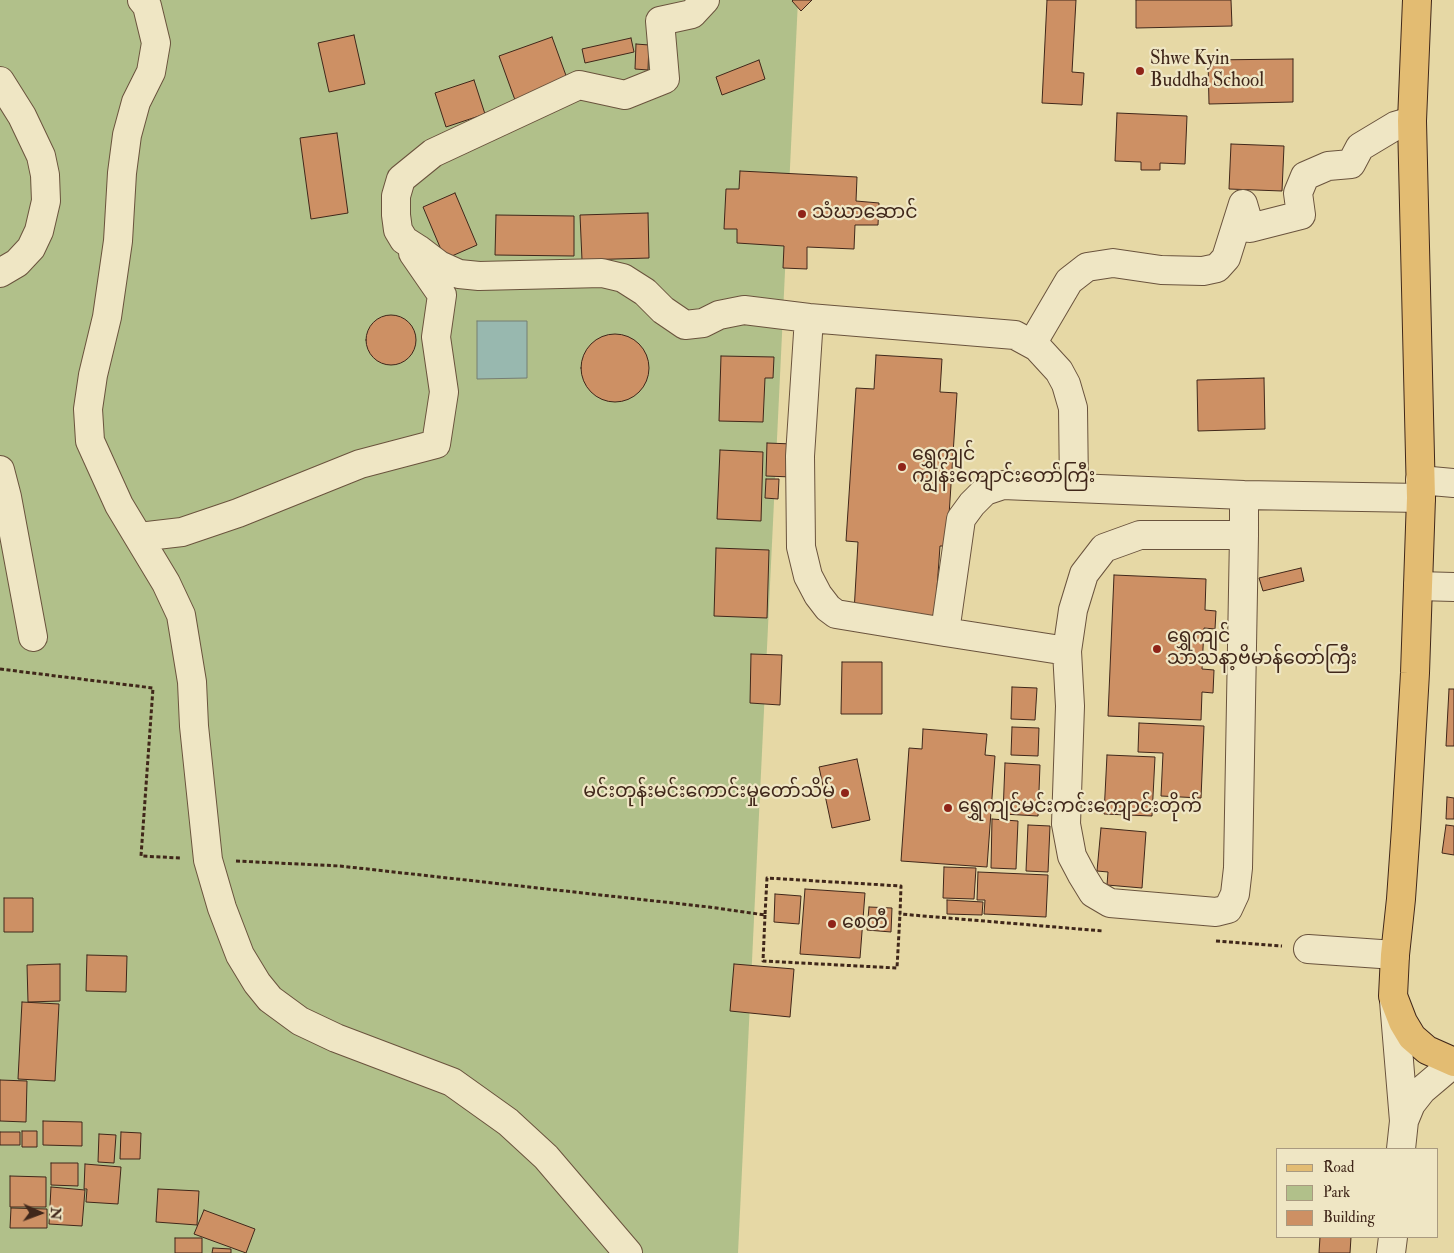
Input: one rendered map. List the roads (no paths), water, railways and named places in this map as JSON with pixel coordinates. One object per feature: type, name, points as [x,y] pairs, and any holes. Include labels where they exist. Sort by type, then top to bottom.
[{"type":"main road","points":[[1417,0],[1412,121],[1421,489],[1406,828],[1393,996],[1403,1022],[1412,1037],[1427,1050],[1454,1062]]},
{"type":"street","points":[[142,0],[147,6],[156,43],[151,72],[136,102],[127,135],[122,173],[118,241],[108,308],[93,375],[88,409],[90,441],[119,505],[166,583],[181,616],[192,682],[194,726],[208,860],[222,908],[240,955],[257,983],[270,999],[300,1022],[336,1038],[452,1082],[508,1122],[546,1157],[628,1253]]},
{"type":"street","points":[[139,537],[182,532],[238,513],[360,464],[436,444],[444,392],[436,337],[442,295],[398,230],[396,196],[402,179],[433,153],[579,85],[625,95],[665,79],[660,21],[692,14],[705,0]]},
{"type":"street","points":[[0,81],[22,116],[41,156],[45,176],[46,201],[39,231],[31,248],[17,264],[0,273]]},
{"type":"street","points":[[1032,344],[1069,281],[1087,267],[1113,263],[1161,270],[1203,271],[1217,268],[1226,258],[1243,204],[1250,228],[1301,215],[1298,193],[1305,176],[1328,166],[1351,164],[1360,147],[1395,126],[1412,121]]},
{"type":"street","points":[[404,240],[439,265],[458,274],[480,276],[602,273],[623,278],[645,292],[663,310],[685,325],[703,323],[719,315],[744,310],[809,318],[1015,335],[1037,347],[1059,371],[1066,384],[1073,408],[1074,488]]},
{"type":"street","points":[[809,318],[800,456],[801,547],[808,576],[828,608],[836,614],[1067,651]]},
{"type":"street","points":[[0,470],[33,637]]},
{"type":"street","points":[[945,632],[961,519],[985,491],[1003,485],[1244,495],[1421,489],[1454,483]]},
{"type":"street","points":[[1244,495],[1244,535],[1238,868],[1235,894],[1228,909],[1216,912],[1110,902],[1093,892],[1082,875],[1072,856],[1066,824],[1070,706],[1067,651],[1073,610],[1084,574],[1104,548],[1140,535],[1244,535]]},
{"type":"street","points":[[1418,586],[1454,587]]},
{"type":"street","points":[[1308,949],[1395,955]]},
{"type":"street","points":[[1393,996],[1404,1121],[1401,1148]]},
{"type":"street","points":[[1404,1121],[1411,1104],[1422,1090],[1454,1062]]},
{"type":"street","points":[[1392,1253],[1393,1238]]},
{"type":"water","points":[[477,321],[527,321],[527,378],[477,379]]},
{"type":"place","name":"Shwe Kyin Buddha School","points":[[1140,71]]},
{"type":"place","name":"သံဃာဆောင်","points":[[802,214]]},
{"type":"place","name":"ရွှေကျင် ကျွန်းကျောင်းတော်ကြီး","points":[[902,467]]},
{"type":"place","name":"ရွှေကျင် သာသနာ့ဗိမာန်တော်ကြီး","points":[[1157,649]]},
{"type":"place","name":"မင်းတုန်းမင်းကောင်းမှုတော်သိမ်","points":[[845,793]]},
{"type":"place","name":"ရွှေကျင်မင်းကင်းကျောင်းတိုက်","points":[[948,808]]},
{"type":"place","name":"စေတီ","points":[[832,924]]}]
